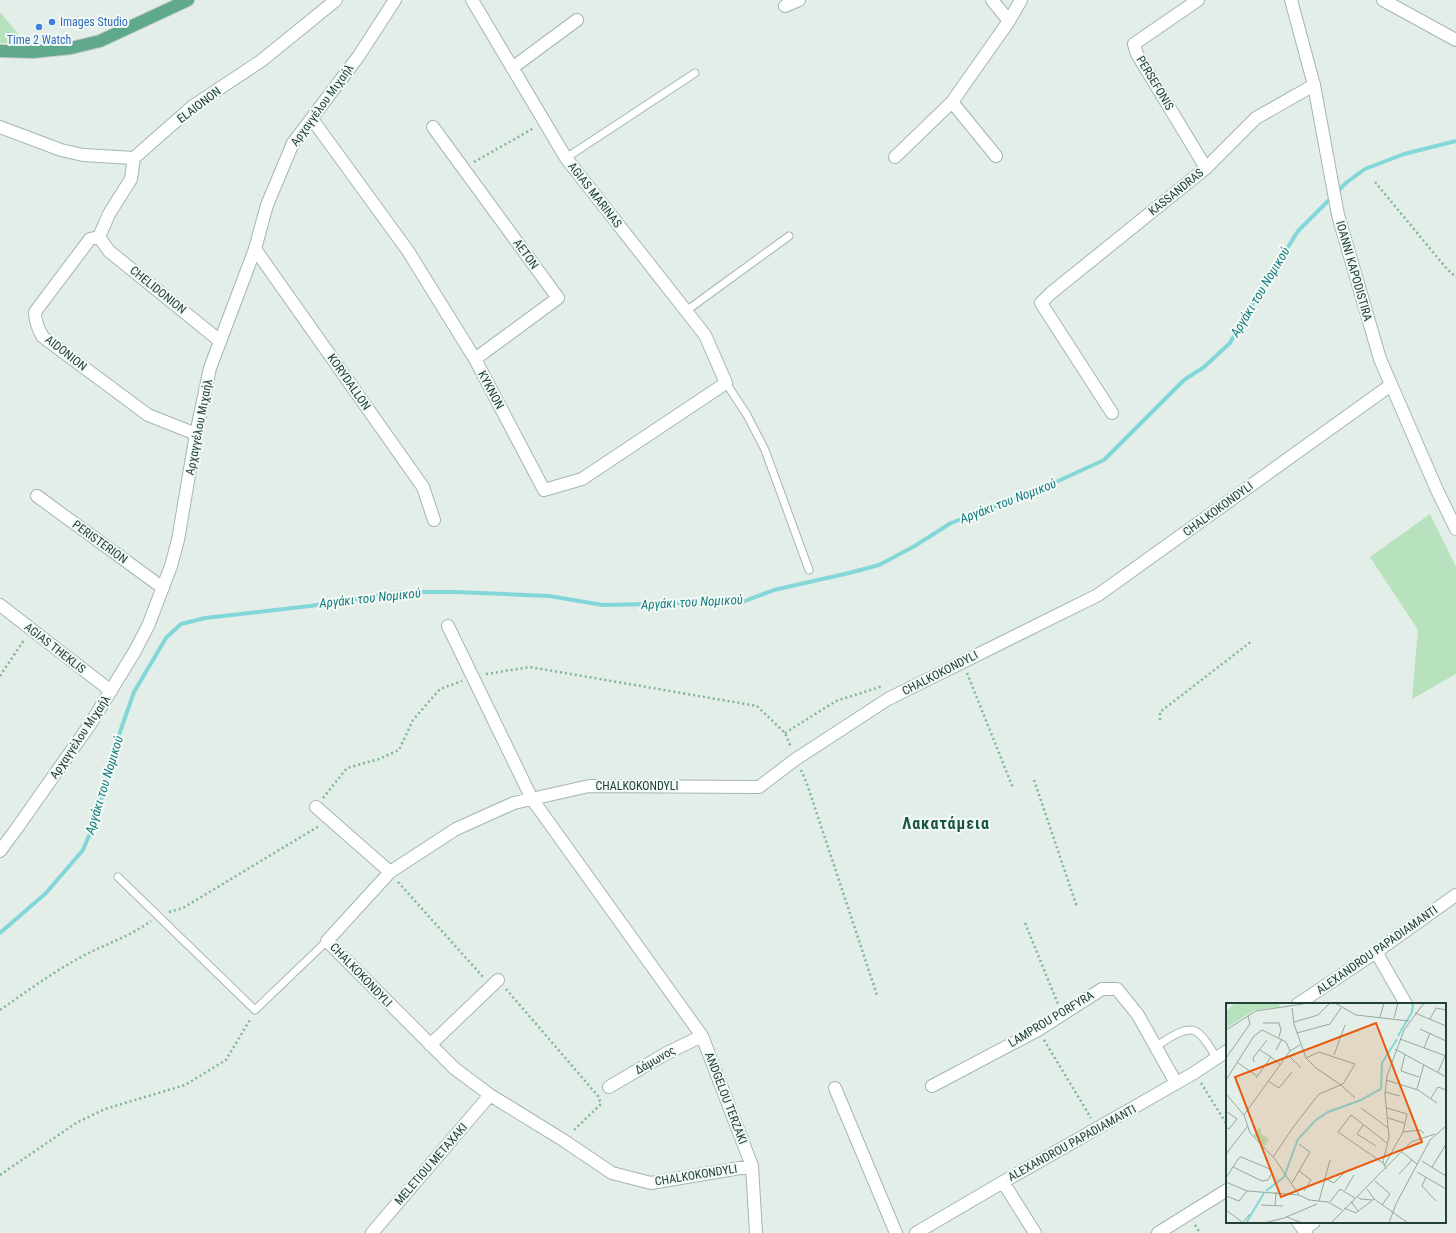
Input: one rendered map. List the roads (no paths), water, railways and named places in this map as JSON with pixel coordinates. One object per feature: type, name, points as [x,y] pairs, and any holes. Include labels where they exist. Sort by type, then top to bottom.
[{"type":"main road","points":[[0,51],[33,52],[71,48],[100,41],[188,0]]},
{"type":"street","name":"ELAIONON","points":[[134,158],[193,106],[261,61],[336,0]]},
{"type":"street","name":"Αρχαγγέλου Μιχαήλ","points":[[0,851],[49,783],[111,691],[148,626],[171,566],[178,540],[196,434],[210,368],[255,249],[267,205],[282,166],[293,144],[358,56],[394,0]]},
{"type":"street","name":"AGIAS MARINAS","points":[[472,0],[566,158],[705,335],[726,383]]},
{"type":"street","points":[[785,6],[799,0]]},
{"type":"street","points":[[992,0],[1009,21]]},
{"type":"street","points":[[895,157],[952,102],[1009,21],[1021,0]]},
{"type":"street","name":"PERSEFONIS","points":[[1198,0],[1134,44],[1136,54],[1206,168]]},
{"type":"street","name":"IOANNI KAPODISTIRA","points":[[1291,0],[1314,85],[1338,215],[1380,359],[1437,490],[1456,529]]},
{"type":"street","points":[[1383,0],[1456,40]]},
{"type":"street","points":[[512,68],[577,20]]},
{"type":"street","name":"KASSANDRAS","points":[[1112,413],[1041,304],[1051,293],[1206,168],[1256,118],[1314,85]]},
{"type":"street","points":[[952,102],[996,156]]},
{"type":"street","name":"KYKNON","points":[[312,119],[408,251],[475,360],[544,490],[582,479],[726,383]]},
{"type":"street","points":[[0,127],[68,152],[83,155],[134,158],[131,179],[109,214],[99,238]]},
{"type":"street","name":"AETON","points":[[433,127],[558,298],[475,360]]},
{"type":"street","name":"CHELIDONION","points":[[99,238],[109,250],[220,341]]},
{"type":"street","name":"AIDONION","points":[[99,238],[90,239],[35,312],[38,329],[43,337],[148,415],[196,434]]},
{"type":"street","name":"KORYDALLON","points":[[255,249],[423,487],[434,520]]},
{"type":"street","name":"CHALKOKONDYLI","points":[[752,1166],[651,1183],[612,1173],[563,1140],[490,1095],[454,1068],[430,1046],[328,941],[390,872],[456,829],[514,803],[589,786],[759,787],[796,759],[888,699],[1098,595],[1391,385]]},
{"type":"street","name":"PERISTERION","points":[[37,496],[163,588]]},
{"type":"street","name":"AGIAS THEKLIS","points":[[0,605],[111,691]]},
{"type":"street","name":"ANDGELOU TERZAKI","points":[[448,626],[532,799],[702,1036],[752,1166],[756,1233]]},
{"type":"street","points":[[316,807],[390,872]]},
{"type":"street","name":"ALEXANDROU PAPADIAMANTI","points":[[1300,1003],[1376,952],[1456,895]]},
{"type":"street","points":[[1376,952],[1405,1003]]},
{"type":"street","points":[[430,1046],[495,983]]},
{"type":"street","name":"LAMPROU PORFYRA","points":[[932,1086],[1038,1030],[1102,989],[1117,989],[1138,1015],[1176,1083]]},
{"type":"street","name":"Δάμωνος","points":[[610,1087],[667,1053],[702,1036]]},
{"type":"street","name":"ALEXANDROU PAPADIAMANTI","points":[[916,1233],[1194,1073],[1226,1052]]},
{"type":"street","points":[[835,1088],[896,1233]]},
{"type":"street","name":"MELETIOU METAXAKI","points":[[372,1233],[490,1095]]},
{"type":"street","points":[[1003,1182],[1035,1233]]},
{"type":"street","points":[[1158,1233],[1226,1191]]},
{"type":"street","points":[[1302,1228],[1312,1223]]},
{"type":"lane","points":[[566,158],[695,74]]},
{"type":"lane","points":[[686,310],[789,236]]},
{"type":"lane","points":[[726,383],[747,415],[765,450],[809,570]]},
{"type":"lane","points":[[118,877],[255,1010],[328,941]]},
{"type":"lane","points":[[1155,1046],[1185,1030],[1195,1031],[1203,1038],[1217,1058]]},
{"type":"waterway","name":"Αργάκι του Νομικού","points":[[0,933],[46,893],[83,850],[96,819],[120,732],[134,692],[166,638],[181,624],[205,618],[310,606],[402,592],[455,592],[549,596],[603,605],[742,602],[774,590],[879,565],[913,547],[951,523],[1045,487],[1104,460],[1184,380],[1204,367],[1230,343],[1248,311],[1298,231],[1347,182],[1365,169],[1404,154],[1456,141]]},
{"type":"place","name":"Images Studio","points":[[52,22]]},
{"type":"place","name":"Time 2 Watch","points":[[39,27]]},
{"type":"district","name":"Λακατάμεια","points":[[946,823]]}]
